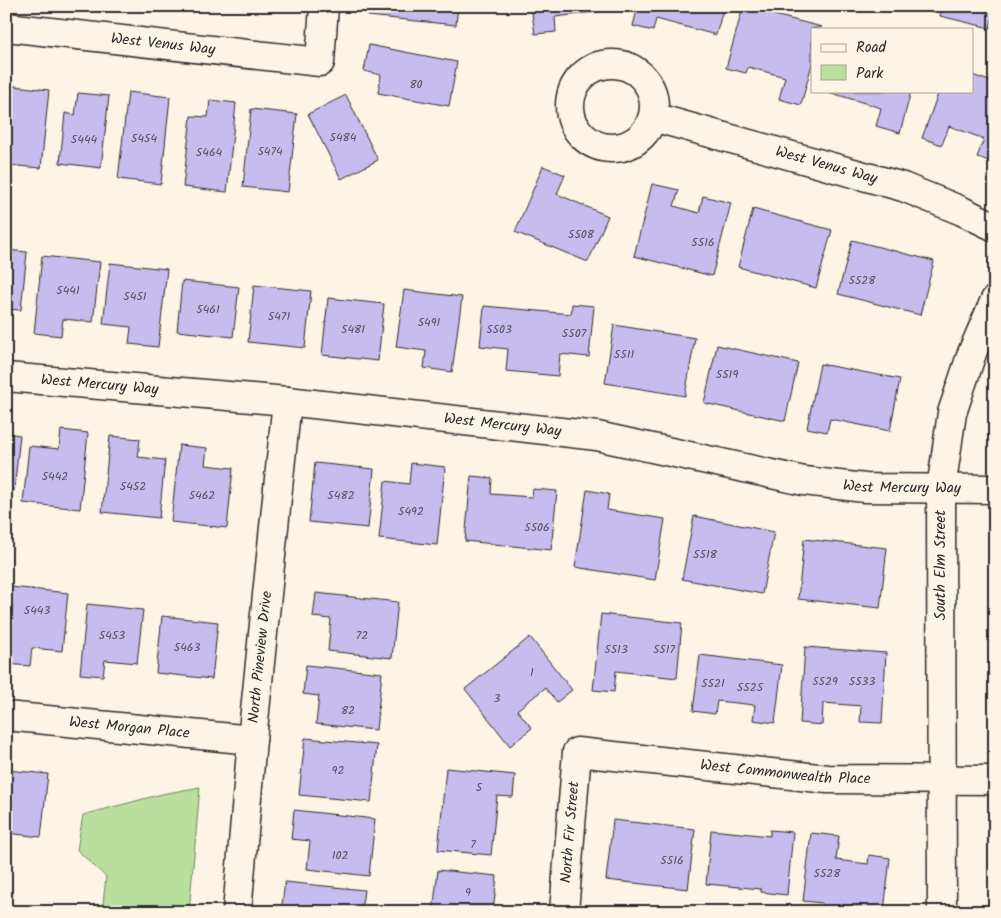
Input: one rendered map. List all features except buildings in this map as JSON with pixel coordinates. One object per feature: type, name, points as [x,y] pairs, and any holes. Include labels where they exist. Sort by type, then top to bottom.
[{"type":"street","name":"West Venus Way","points":[[6,27],[320,62],[324,6]]},
{"type":"street","name":"West Venus Way","points":[[653,117],[903,187],[962,211],[995,227]]},
{"type":"street","name":"South Elm Street","points":[[942,912],[941,489],[952,413],[972,352],[995,300]]},
{"type":"street","name":"West Mercury Way","points":[[6,377],[287,401],[598,436],[804,481],[865,488],[995,489]]},
{"type":"street","name":"North Pineview Drive","points":[[237,912],[252,740],[287,401]]},
{"type":"street","name":"West Morgan Place","points":[[6,716],[252,740]]},
{"type":"street","name":"West Commonwealth Place","points":[[577,752],[828,779],[995,780]]},
{"type":"street","name":"North Fir Street","points":[[564,912],[577,752]]},
{"type":"green space","points":[[200,787],[189,912],[102,912],[106,877],[77,850],[83,815],[162,794]]}]
